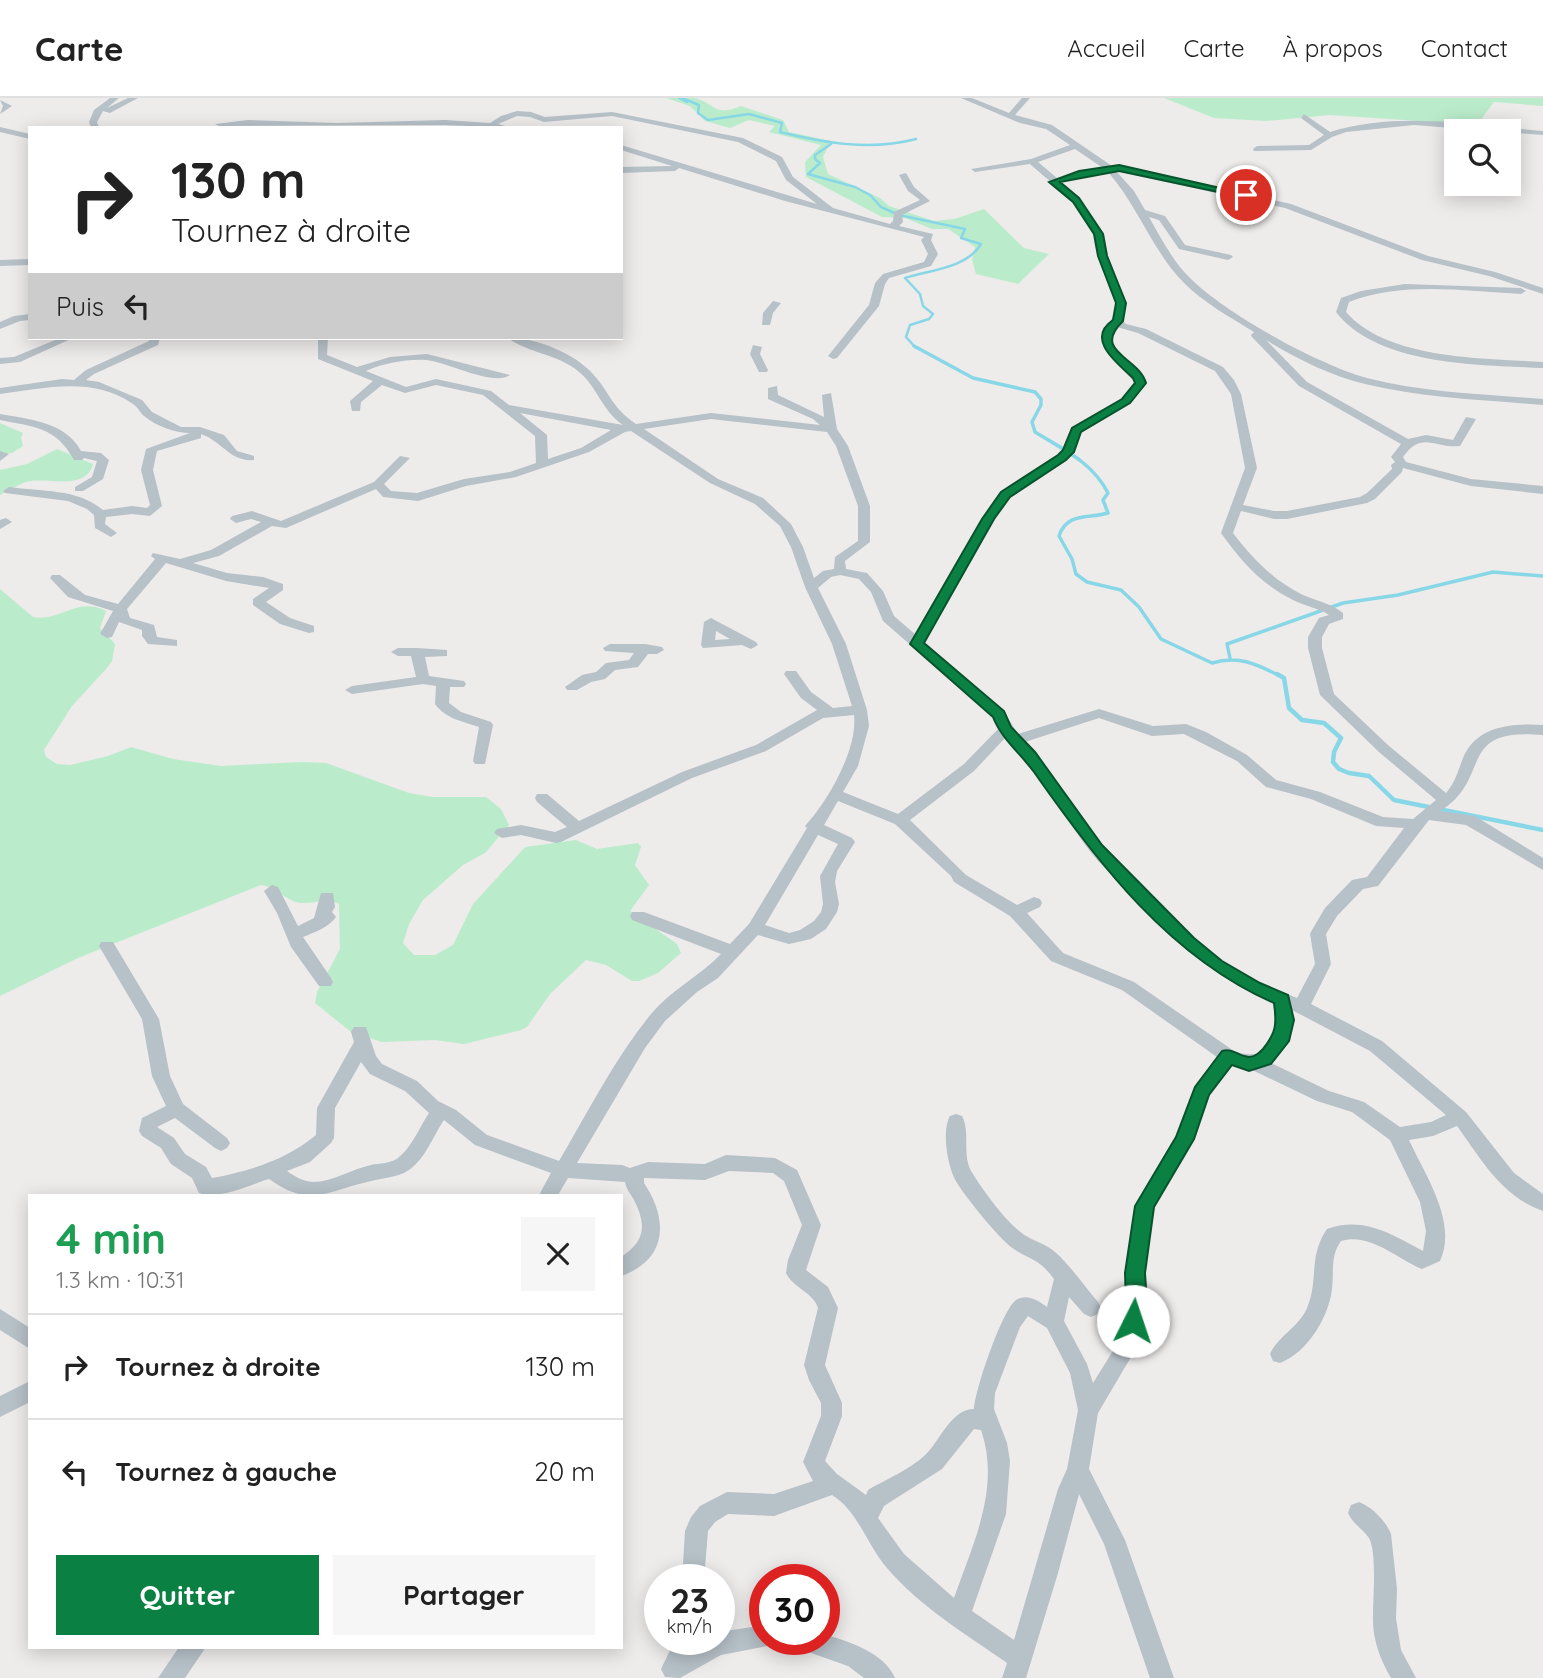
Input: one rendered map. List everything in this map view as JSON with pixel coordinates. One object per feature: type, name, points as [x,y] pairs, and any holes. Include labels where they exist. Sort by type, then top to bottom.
[{"type":"street","points":[[94,126],[97,112],[115,98]]},
{"type":"street","points":[[97,112],[110,110],[134,98]]},
{"type":"street","points":[[965,98],[1049,127],[1110,169],[1143,212],[1161,247],[1186,280],[1216,305],[1253,329],[1331,369],[1366,382],[1430,392],[1543,402]]},
{"type":"street","points":[[1011,115],[1026,98]]},
{"type":"street","points":[[0,102],[8,106],[0,116]]},
{"type":"street","points":[[492,125],[503,115],[534,114],[544,120],[612,114],[727,136],[751,144],[779,159],[789,178],[830,209]]},
{"type":"street","points":[[1304,116],[1329,135]]},
{"type":"street","points":[[219,124],[250,120],[323,124],[393,122],[498,126]]},
{"type":"street","points":[[1257,149],[1311,147],[1329,135],[1357,128],[1414,123],[1543,133]]},
{"type":"street","points":[[0,129],[28,136]]},
{"type":"street","points":[[975,169],[1032,161],[1075,145]]},
{"type":"street","points":[[623,148],[776,196],[930,236],[926,240],[933,254],[928,264],[886,276],[880,283],[874,306],[833,356]]},
{"type":"street","points":[[917,644],[988,519],[1006,495],[1068,452],[1076,430],[1105,416],[1137,390],[1140,383],[1139,376],[1112,353],[1108,345],[1106,337],[1110,327],[1118,321],[1121,303],[1103,256],[1099,234],[1076,200],[1032,161]]},
{"type":"street","points":[[623,170],[666,170],[679,167]]},
{"type":"street","points":[[1054,182],[1110,169],[1154,175],[1278,203],[1425,258],[1492,274],[1543,291]]},
{"type":"street","points":[[892,227],[898,222],[897,214],[926,201],[911,189],[903,175]]},
{"type":"street","points":[[1143,212],[1162,218],[1182,247],[1228,257]]},
{"type":"street","points":[[0,263],[28,262]]},
{"type":"street","points":[[1543,291],[1451,287],[1371,292],[1344,300],[1341,312],[1353,327],[1391,346],[1438,355],[1543,365]]},
{"type":"street","points":[[766,323],[768,313],[776,303]]},
{"type":"street","points":[[0,326],[18,318],[28,317]]},
{"type":"street","points":[[1118,321],[1122,326],[1142,331],[1219,369],[1229,380],[1236,394],[1251,468],[1227,533],[1261,576],[1301,599],[1324,604],[1338,616],[1324,621],[1315,637],[1326,695],[1446,801]]},
{"type":"street","points":[[1253,329],[1262,343],[1288,366],[1303,384],[1407,443]]},
{"type":"street","points":[[0,361],[16,360],[63,340]]},
{"type":"street","points":[[76,383],[90,372],[154,343],[155,340]]},
{"type":"street","points":[[324,340],[322,357],[405,390]]},
{"type":"street","points":[[518,340],[562,358],[584,371],[609,410],[714,481],[759,501],[774,511],[785,524],[797,547],[811,587],[839,644],[860,709],[862,726],[856,754],[755,928],[712,974],[659,1016],[639,1043],[549,1194]]},
{"type":"street","points":[[757,347],[755,354],[763,370]]},
{"type":"street","points":[[355,372],[384,361],[424,356],[441,359],[484,375],[505,375]]},
{"type":"street","points":[[356,409],[355,401],[381,381]]},
{"type":"street","points":[[0,391],[62,382],[95,384],[138,402],[154,417],[179,430],[200,430],[220,437],[233,453],[250,458]]},
{"type":"street","points":[[394,398],[405,390],[433,382],[487,393],[541,435],[542,465]]},
{"type":"street","points":[[773,388],[772,397],[817,417],[831,429],[842,446],[864,506],[864,542],[839,560],[840,571]]},
{"type":"street","points":[[827,395],[831,429]]},
{"type":"street","points":[[504,407],[622,429],[711,416],[831,429]]},
{"type":"street","points":[[0,417],[15,424],[66,436],[74,444],[78,456],[97,455],[103,460],[97,479],[77,489],[9,491],[19,497],[20,507]]},
{"type":"street","points":[[1402,464],[1397,457],[1407,443],[1426,438],[1456,444],[1470,419]]},
{"type":"street","points":[[378,484],[387,494],[418,497],[464,483],[512,475],[542,465],[585,450],[622,429]]},
{"type":"street","points":[[85,530],[99,520],[132,510],[150,512],[161,505],[147,474],[149,455],[152,449],[197,436],[193,432]]},
{"type":"street","points":[[236,519],[252,515],[282,525],[306,517],[336,500],[378,484],[404,457]]},
{"type":"street","points":[[1238,507],[1274,515],[1363,500],[1395,474],[1397,465],[1402,464],[1471,482],[1543,490]]},
{"type":"street","points":[[77,489],[95,508],[99,520],[111,533]]},
{"type":"street","points":[[178,562],[215,553],[271,522]]},
{"type":"street","points":[[107,634],[112,621],[122,611],[138,583],[161,557],[226,577],[292,583]]},
{"type":"street","points":[[811,587],[827,574],[840,571],[863,576],[877,591],[888,618],[999,715],[1011,735],[1097,849],[1188,942],[1216,965],[1254,987],[1301,1007],[1376,1046],[1460,1117],[1507,1179],[1518,1189],[1543,1203]]},
{"type":"street","points":[[56,578],[77,599],[111,604],[122,611],[124,620],[149,628],[149,636],[153,641],[172,643]]},
{"type":"street","points":[[263,582],[278,587],[256,605],[285,621],[309,629]]},
{"type":"street","points":[[572,687],[587,678],[600,676],[611,666],[633,664],[651,649],[610,648]]},
{"type":"street","points":[[398,652],[442,653]]},
{"type":"street","points":[[417,652],[423,680]]},
{"type":"street","points":[[791,674],[806,695],[831,714]]},
{"type":"street","points":[[352,690],[423,680],[459,684]]},
{"type":"street","points":[[442,683],[442,704],[445,708],[454,715],[485,724],[480,761]]},
{"type":"street","points":[[502,833],[521,830],[556,838],[576,826],[619,809],[687,775],[761,748],[820,714],[860,709]]},
{"type":"street","points":[[900,820],[947,787],[994,744],[1011,735],[1099,713],[1152,731],[1185,729],[1201,734],[1242,758],[1271,784],[1315,795],[1381,822],[1470,820],[1543,865]]},
{"type":"street","points":[[1301,1007],[1323,964],[1318,934],[1331,912],[1358,884],[1372,882],[1422,819],[1458,790],[1471,755],[1483,741],[1509,729],[1543,730]]},
{"type":"street","points":[[834,794],[900,820],[958,873],[960,878],[1016,912],[1057,957],[1128,986],[1228,1056],[1249,1064],[1264,1059],[1283,1036],[1285,1020],[1282,999]]},
{"type":"street","points":[[542,798],[576,826]]},
{"type":"street","points":[[755,928],[783,938],[793,938],[809,933],[823,922],[831,905],[827,881],[833,864],[847,842],[813,826]]},
{"type":"street","points":[[272,891],[294,934],[325,982]]},
{"type":"street","points":[[294,934],[315,926],[328,917],[321,916],[327,907],[327,897]]},
{"type":"street","points":[[1016,912],[1034,904]]},
{"type":"street","points":[[638,916],[733,952]]},
{"type":"street","points":[[107,946],[150,1018],[161,1076],[176,1109],[221,1143]]},
{"type":"street","points":[[176,1109],[148,1123],[149,1131],[166,1142],[175,1156],[193,1165],[205,1180],[206,1186],[238,1181],[271,1170],[303,1157],[325,1138],[326,1108],[361,1038],[376,1069],[411,1086],[481,1140],[564,1170],[608,1172],[635,1178]]},
{"type":"street","points":[[1088,1410],[1131,1340],[1136,1303],[1135,1273],[1144,1206],[1185,1139],[1201,1093],[1228,1056]]},
{"type":"street","points":[[1254,1063],[1322,1096],[1358,1107],[1397,1135],[1429,1202],[1436,1231],[1433,1255],[1422,1260],[1370,1234],[1339,1232],[1326,1246],[1321,1296],[1316,1312],[1296,1341],[1280,1354]]},
{"type":"street","points":[[271,1170],[302,1190],[326,1189],[366,1174],[388,1171],[405,1164],[418,1150],[432,1120],[441,1111]]},
{"type":"street","points":[[1397,1135],[1433,1129],[1460,1117]]},
{"type":"street","points":[[956,1121],[957,1153],[962,1175],[1007,1231],[1019,1242],[1041,1252],[1091,1308]]},
{"type":"street","points":[[623,1267],[646,1250],[650,1236],[650,1209],[644,1194],[634,1185],[637,1172],[715,1171],[726,1163],[776,1167],[787,1171],[795,1182],[797,1194],[810,1218],[811,1228],[795,1261],[796,1273],[826,1298],[829,1308],[818,1340],[814,1367],[831,1401],[833,1412],[814,1462],[819,1474],[858,1502],[884,1549],[926,1591],[959,1615],[1017,1668],[1047,1573],[1069,1489],[1078,1469],[1088,1410],[1080,1371],[1054,1322],[1031,1307],[1022,1307],[996,1361],[985,1393],[984,1409],[996,1443],[999,1461],[995,1514],[959,1615]]},
{"type":"street","points":[[1054,1322],[1064,1277]]},
{"type":"street","points":[[0,1318],[28,1339]]},
{"type":"street","points":[[0,1407],[28,1392]]},
{"type":"street","points":[[866,1519],[876,1498],[934,1462],[970,1418],[987,1421]]},
{"type":"street","points":[[1078,1469],[1096,1499],[1100,1517],[1114,1540],[1162,1678]]},
{"type":"street","points":[[696,1564],[697,1555],[693,1538],[701,1519],[727,1503],[774,1505],[831,1485]]},
{"type":"street","points":[[1359,1513],[1380,1534],[1386,1589],[1384,1618],[1390,1653],[1404,1678]]},
{"type":"street","points":[[670,1674],[718,1644],[749,1639]]},
{"type":"street","points":[[170,1678],[192,1649]]},
{"type":"street","points":[[840,1651],[855,1656],[883,1678]]},
{"type":"street","points":[[670,1674],[680,1655]]},
{"type":"green space","points":[[666,98],[694,98],[719,110],[741,106],[783,120],[789,132],[831,141],[823,157],[828,174],[880,198],[889,206],[934,221],[954,219],[984,209],[1024,248],[1049,254],[1018,284],[976,274],[972,260],[975,247],[948,229],[932,229],[905,218],[882,217],[806,177],[805,162],[821,145],[769,132],[775,126],[749,120],[730,128],[705,121],[690,106]]},
{"type":"green space","points":[[1164,98],[1543,98],[1543,106],[1494,102],[1483,119],[1444,119],[1444,123],[1330,115],[1266,121],[1214,118]]},
{"type":"green space","points":[[0,423],[23,433],[23,446],[12,453],[0,454]]},
{"type":"green space","points":[[57,449],[93,464],[89,473],[74,480],[26,482],[0,495],[0,470],[27,464]]},
{"type":"green space","points":[[0,589],[33,617],[43,618],[86,606],[106,611],[100,628],[115,644],[112,661],[72,706],[44,750],[46,757],[57,764],[70,765],[108,756],[131,747],[173,759],[221,766],[326,763],[409,793],[433,797],[486,797],[501,809],[509,825],[485,853],[463,865],[423,900],[409,924],[403,943],[414,955],[435,955],[453,945],[473,904],[525,847],[576,840],[597,849],[638,843],[641,847],[635,865],[649,885],[630,911],[677,944],[681,953],[658,973],[639,981],[632,981],[606,965],[586,960],[550,994],[527,1027],[521,1030],[464,1044],[435,1040],[382,1042],[351,1032],[315,1003],[317,992],[340,949],[339,904],[329,901],[296,902],[261,885],[78,958],[0,996]]},
{"type":"waterway","points":[[679,98],[687,102]]},
{"type":"waterway","points":[[682,98],[699,105],[698,113],[708,120],[749,114],[782,123],[780,132],[814,139],[865,145],[916,139]]},
{"type":"waterway","points":[[831,144],[815,155],[815,159],[820,163],[808,174],[855,187],[870,195],[881,207],[899,215],[965,229],[961,238],[981,244],[975,252],[957,263],[905,278],[920,294],[923,306],[933,314],[929,319],[910,325],[906,337],[914,346]]},
{"type":"waterway","points":[[914,346],[973,378],[1035,392],[1041,399],[1041,405],[1032,422],[1035,432],[1086,465],[1101,482],[1108,493],[1103,500],[1108,513],[1073,520],[1067,523],[1059,536],[1072,559],[1076,574],[1087,582],[1121,590],[1139,607],[1161,639],[1212,663],[1239,660],[1280,676]]},
{"type":"waterway","points":[[1230,658],[1227,644],[1343,603],[1398,595],[1493,572],[1543,576]]},
{"type":"waterway","points":[[1277,674],[1284,678],[1289,708],[1302,720],[1324,723],[1341,738],[1334,752],[1333,762],[1339,769],[1369,776],[1394,800],[1543,830]]},
{"type":"route","points":[[1133,1321],[1136,1303],[1135,1273],[1144,1206],[1185,1139],[1201,1093],[1228,1056],[1249,1064],[1264,1059],[1276,1047],[1283,1036],[1285,1020],[1282,999],[1254,987],[1216,965],[1188,942],[1097,849],[1029,755],[1005,729],[999,715],[991,706],[917,644],[998,504],[1006,495],[1068,452],[1076,430],[1126,401],[1140,383],[1139,376],[1112,353],[1108,345],[1106,337],[1110,327],[1118,321],[1121,303],[1103,256],[1099,234],[1076,200],[1054,182],[1079,174],[1101,173],[1119,168],[1246,195]]}]
